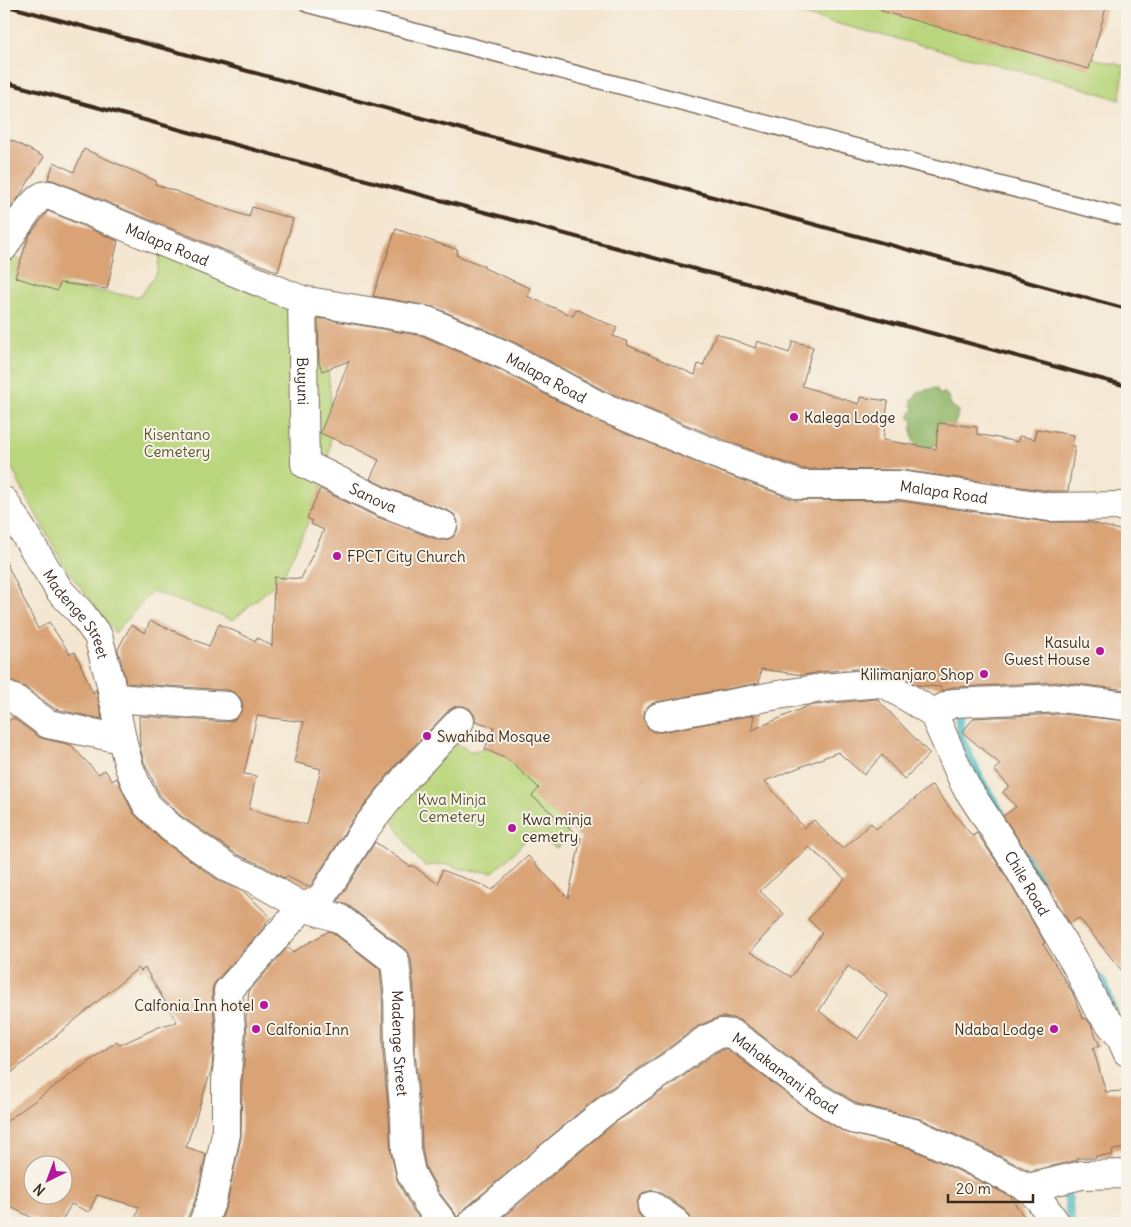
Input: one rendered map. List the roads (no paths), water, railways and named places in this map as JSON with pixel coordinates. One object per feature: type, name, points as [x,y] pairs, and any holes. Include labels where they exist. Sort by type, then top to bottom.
[{"type":"street","name":"Malapa Road","points":[[4,247],[35,203],[42,196],[49,195],[302,300],[428,321],[507,356],[598,405],[713,454],[800,485],[900,485],[1049,507],[1127,506]]},
{"type":"street","name":"Buyuni","points":[[302,300],[305,464]]},
{"type":"street","name":"Sanova","points":[[305,464],[384,503],[443,525]]},
{"type":"street","name":"Madenge Street","points":[[4,501],[60,591],[98,636],[129,767],[147,805],[171,828],[230,869],[254,879],[303,908],[339,918],[395,961],[406,1150],[410,1173],[426,1201],[443,1223]]},
{"type":"street","points":[[659,717],[786,693],[880,683],[890,686],[933,713],[953,703],[1061,698],[1127,706]]},
{"type":"street","points":[[4,695],[16,700],[48,724],[122,739]]},
{"type":"street","points":[[113,698],[227,706]]},
{"type":"street","name":"Chile Road","points":[[933,713],[965,785],[1015,862],[1076,965],[1097,1007],[1120,1036],[1127,1052]]},
{"type":"street","points":[[203,1223],[212,1200],[226,1134],[226,1082],[231,1030],[228,991],[303,908],[324,896],[365,829],[407,776],[460,721]]},
{"type":"street","name":"Mahakamani Road","points":[[472,1223],[604,1112],[707,1039],[721,1033],[732,1034],[813,1095],[852,1119],[914,1133],[1028,1188],[1039,1199],[1056,1223]]},
{"type":"street","points":[[1028,1188],[1082,1175],[1127,1174]]},
{"type":"street","points":[[652,1206],[676,1223]]},
{"type":"lane","points":[[308,4],[1127,218]]},
{"type":"waterway","points":[[965,709],[959,712],[960,736],[980,779],[1040,878]]},
{"type":"waterway","points":[[1089,969],[1103,981],[1113,1010]]},
{"type":"waterway","points":[[1051,1192],[1057,1191],[1068,1197],[1071,1223]]},
{"type":"railway","points":[[4,5],[1127,309]]},
{"type":"railway","points":[[4,82],[1127,386]]},
{"type":"place","name":"Kalega Lodge","points":[[794,417]]},
{"type":"place","name":"FPCT City Church","points":[[337,556]]},
{"type":"place","name":"Kasulu Guest House","points":[[1100,651]]},
{"type":"place","name":"Kilimanjaro Shop","points":[[984,674]]},
{"type":"place","name":"Swahiba Mosque","points":[[427,736]]},
{"type":"place","name":"Kwa minja cemetry","points":[[512,828]]},
{"type":"place","name":"Calfonia Inn hotel","points":[[264,1005]]},
{"type":"place","name":"Calfonia Inn","points":[[256,1029]]},
{"type":"place","name":"Ndaba Lodge","points":[[1054,1029]]},
{"type":"park label","name":"Kisentano Cemetery","points":[[177,442]]},
{"type":"park label","name":"Kwa Minja Cemetery","points":[[452,808]]}]
